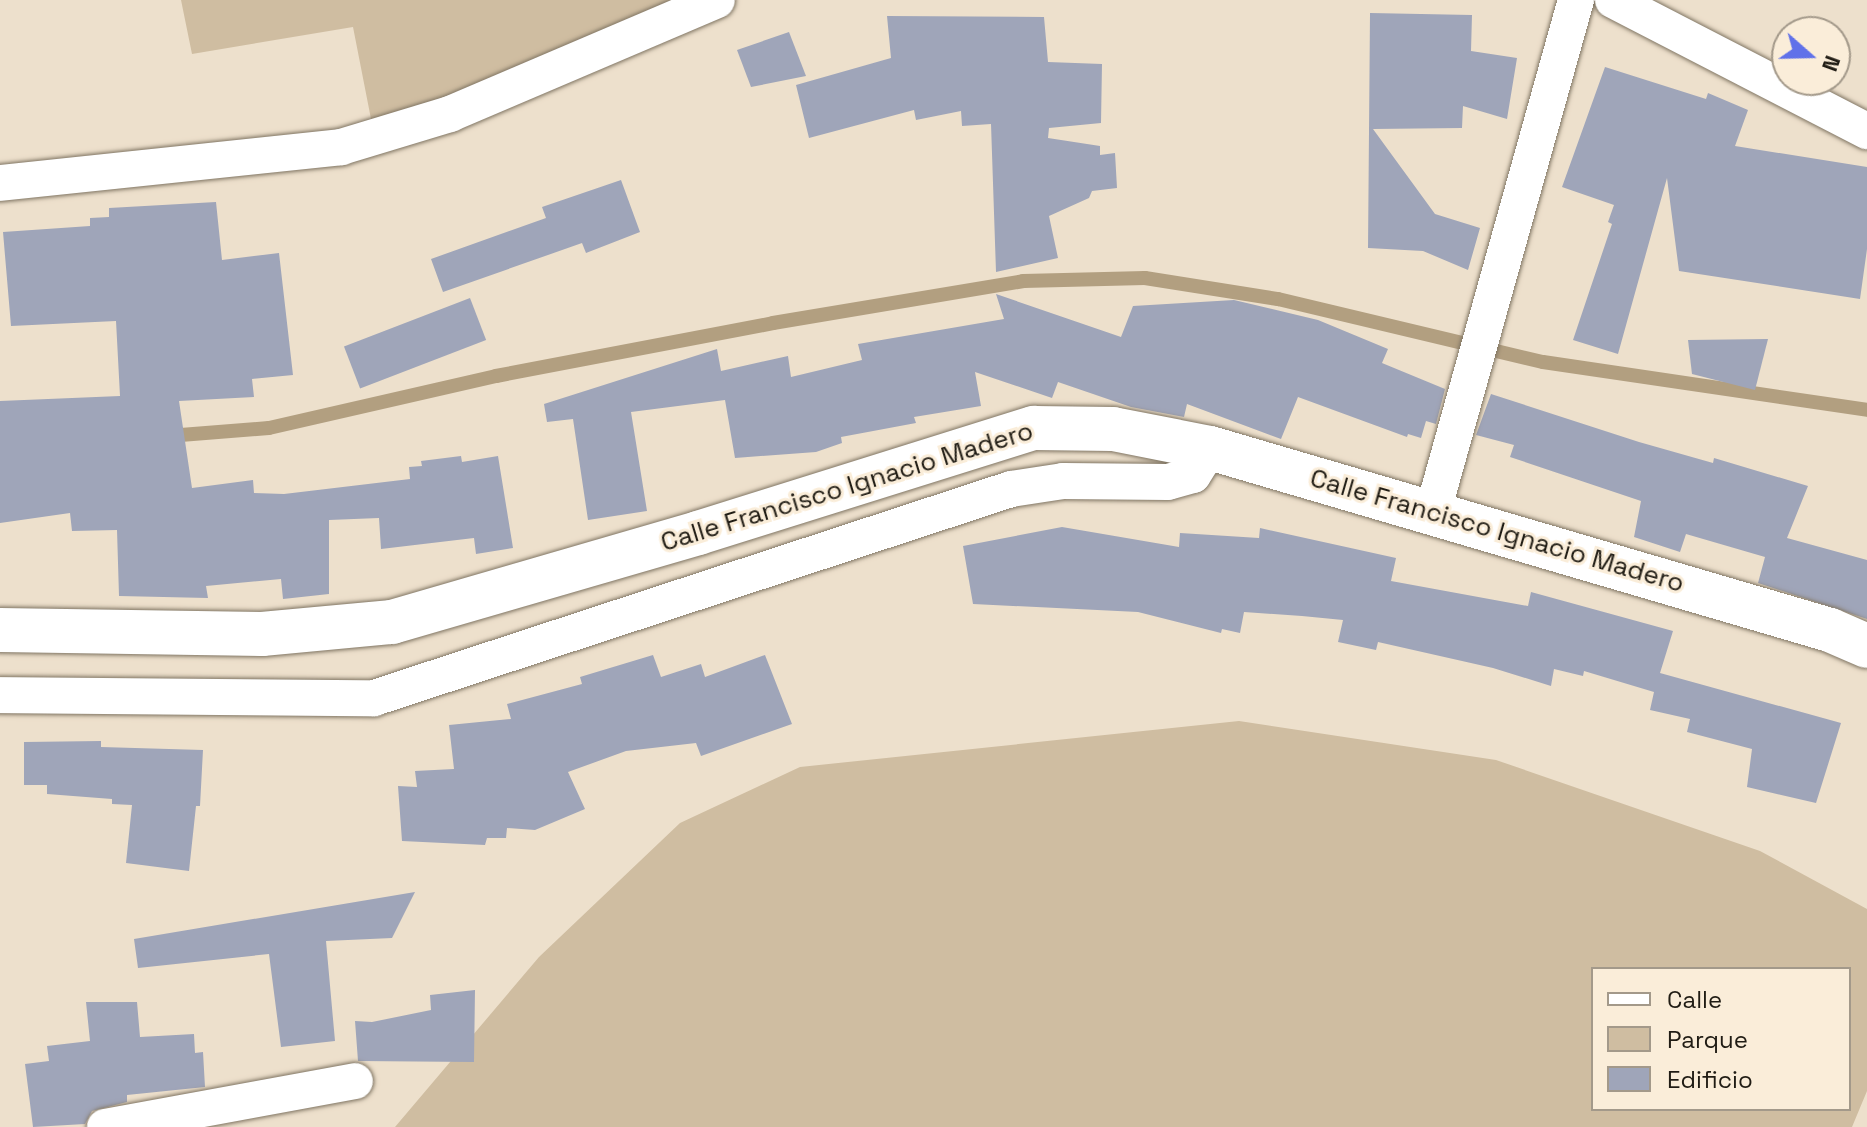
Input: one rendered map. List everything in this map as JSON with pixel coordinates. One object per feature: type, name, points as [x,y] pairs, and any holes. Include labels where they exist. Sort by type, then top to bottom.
[{"type":"main road","name":"Calle Francisco Ignacio Madero","points":[[0,630],[262,634],[392,622],[698,533],[1034,428],[1113,429],[1210,448],[1830,630],[1867,646]]},
{"type":"street","points":[[0,183],[341,147],[450,114],[717,0]]},
{"type":"street","points":[[1433,511],[1576,0]]},
{"type":"street","points":[[1613,0],[1867,131]]},
{"type":"street","points":[[0,695],[374,698],[1011,489],[1063,481],[1168,482],[1193,475],[1210,448]]},
{"type":"street","points":[[105,1127],[355,1081]]},
{"type":"green space","points":[[181,0],[717,0],[388,134],[371,119],[353,27],[192,54]]},
{"type":"green space","points":[[1239,721],[1496,760],[1760,851],[1867,909],[1867,1091],[1852,1127],[395,1127],[539,957],[680,823],[800,767]]},
{"type":"building","points":[[1370,13],[1472,15],[1471,51],[1517,58],[1507,119],[1463,106],[1462,128],[1373,129],[1435,214],[1480,228],[1468,270],[1423,251],[1368,248]]},
{"type":"building","points":[[887,16],[1044,17],[1048,62],[1102,64],[1101,123],[1049,128],[1048,138],[1100,146],[1100,155],[1115,153],[1117,188],[1092,191],[1089,198],[1049,216],[1058,258],[996,272],[991,124],[962,126],[961,111],[916,120],[914,110],[809,138],[796,85],[891,58]]},
{"type":"building","points":[[789,32],[806,76],[751,87],[737,50]]},
{"type":"building","points":[[1605,67],[1706,99],[1708,93],[1748,110],[1735,146],[1867,167],[1867,249],[1860,299],[1679,271],[1667,178],[1618,354],[1573,340],[1612,224],[1608,222],[1614,205],[1562,187]]},
{"type":"building","points":[[621,180],[640,232],[586,253],[582,243],[443,292],[431,259],[546,218],[542,207]]},
{"type":"building","points":[[216,202],[222,260],[279,253],[293,375],[252,379],[254,397],[179,401],[192,488],[253,480],[254,493],[284,494],[410,479],[409,467],[422,466],[421,461],[461,456],[462,462],[498,456],[513,548],[476,554],[474,538],[381,549],[379,518],[329,520],[329,594],[283,599],[281,579],[206,586],[208,598],[119,596],[117,530],[72,531],[70,513],[0,523],[0,401],[120,396],[116,321],[11,326],[3,232],[90,226],[90,218],[109,217],[109,208]]},
{"type":"building","points":[[996,294],[1121,337],[1133,306],[1234,300],[1318,320],[1388,349],[1382,363],[1445,389],[1436,424],[1426,421],[1421,438],[1408,434],[1407,437],[1298,397],[1281,439],[1187,404],[1184,417],[1131,407],[1058,382],[1052,398],[975,372],[981,406],[914,417],[916,423],[841,437],[842,443],[816,452],[735,458],[725,400],[631,412],[647,511],[588,520],[573,419],[547,422],[544,404],[717,349],[721,371],[788,356],[791,377],[862,360],[858,344],[1004,319]]},
{"type":"building","points":[[470,298],[486,340],[360,388],[344,346]]},
{"type":"building","points":[[1768,339],[1755,390],[1692,374],[1688,340]]},
{"type":"building","points":[[1491,394],[1639,442],[1713,463],[1714,458],[1808,486],[1787,538],[1867,560],[1867,619],[1758,583],[1765,557],[1686,534],[1680,552],[1634,537],[1641,501],[1510,457],[1514,445],[1476,435]]},
{"type":"building","points":[[1062,527],[1179,547],[1180,533],[1259,538],[1260,528],[1396,558],[1391,581],[1528,606],[1531,592],[1673,631],[1660,673],[1841,723],[1816,803],[1747,787],[1752,749],[1687,732],[1690,719],[1650,710],[1654,692],[1584,671],[1583,676],[1554,669],[1551,686],[1493,668],[1378,642],[1376,650],[1338,642],[1343,620],[1244,612],[1240,633],[1222,629],[1221,633],[1138,612],[973,604],[963,546]]},
{"type":"building","points":[[653,655],[661,677],[701,664],[705,677],[765,655],[792,724],[701,756],[696,743],[626,751],[568,772],[585,809],[535,830],[507,828],[506,838],[487,838],[485,845],[402,841],[398,786],[417,787],[415,771],[454,769],[449,725],[511,719],[507,704],[582,684],[580,677]]},
{"type":"building","points":[[101,741],[101,747],[203,750],[200,806],[196,806],[189,871],[126,863],[132,805],[112,804],[112,799],[47,794],[47,785],[24,785],[24,742]]},
{"type":"building","points":[[415,892],[392,938],[326,941],[335,1041],[281,1047],[269,954],[138,968],[134,939]]},
{"type":"building","points":[[475,990],[474,1062],[358,1061],[355,1021],[372,1022],[431,1010],[430,995]]},
{"type":"building","points":[[86,1002],[137,1002],[140,1037],[194,1034],[195,1053],[203,1052],[205,1087],[127,1095],[127,1102],[92,1111],[85,1124],[33,1127],[25,1064],[49,1061],[47,1046],[90,1041]]},
{"type":"waterway","points":[[168,436],[269,428],[496,376],[773,323],[1023,281],[1145,278],[1278,299],[1543,362],[1867,410]]}]
